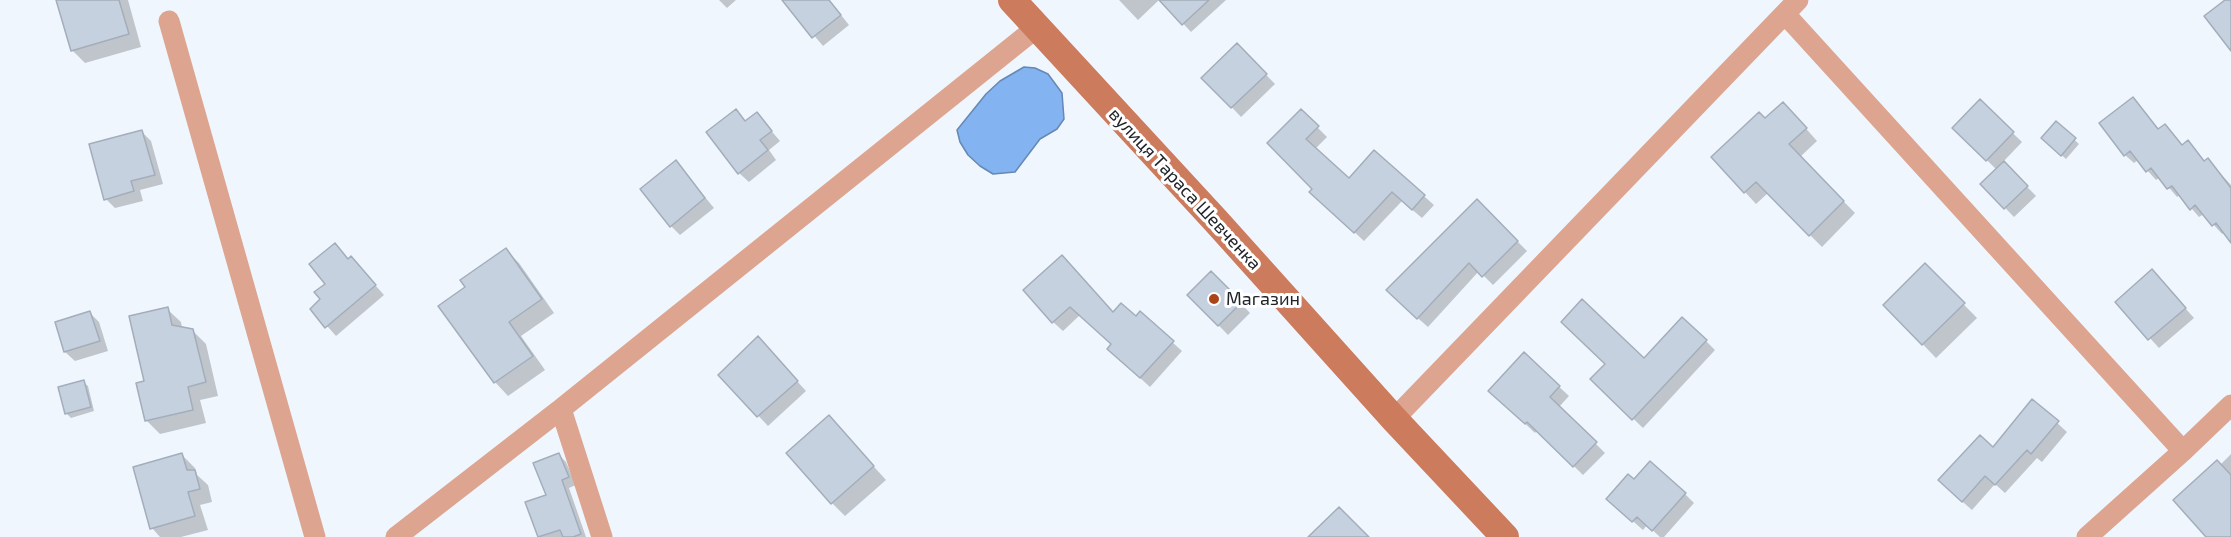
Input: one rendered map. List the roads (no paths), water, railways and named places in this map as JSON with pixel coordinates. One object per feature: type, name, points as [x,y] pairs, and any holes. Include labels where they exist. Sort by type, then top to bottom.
[{"type":"street","name":"вулиця Тараса Шевченка","points":[[1012,0],[1216,221],[1394,419],[1505,537]]},
{"type":"street","points":[[1394,419],[1791,7],[2183,451]]},
{"type":"street","points":[[169,21],[315,537]]},
{"type":"street","points":[[396,537],[561,409],[1036,28]]},
{"type":"street","points":[[2087,537],[2231,405]]},
{"type":"street","points":[[561,409],[602,537]]},
{"type":"water","points":[[1024,67],[1035,68],[1048,74],[1062,93],[1064,119],[1057,129],[1040,139],[1015,172],[993,174],[968,155],[960,142],[957,130],[986,94],[1000,81]]},
{"type":"place","name":"Магазин","points":[[1214,299]]}]
